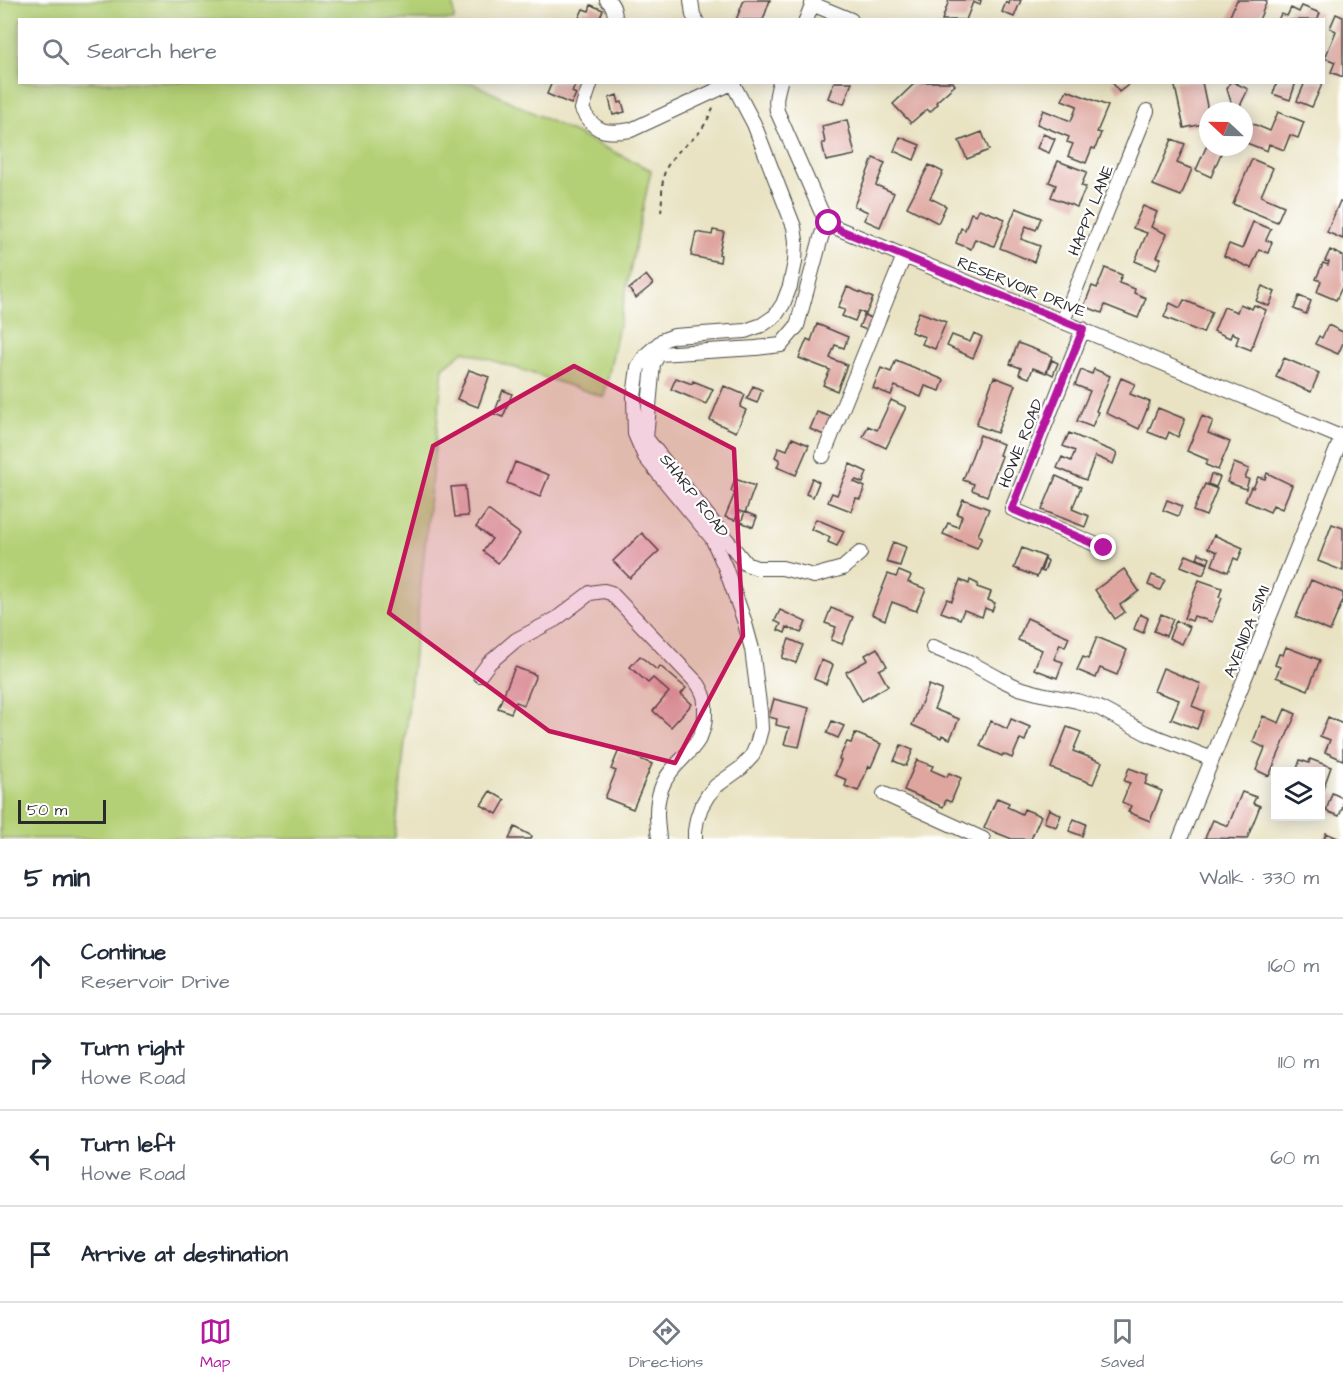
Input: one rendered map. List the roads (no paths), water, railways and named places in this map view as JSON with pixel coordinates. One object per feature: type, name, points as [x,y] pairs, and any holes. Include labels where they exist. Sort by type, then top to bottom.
[{"type":"street","points":[[607,0],[615,13],[615,18]]},
{"type":"street","points":[[691,0],[695,18]]},
{"type":"street","points":[[807,18],[813,2],[847,18]]},
{"type":"street","points":[[590,84],[582,109],[588,122],[597,128],[613,133],[631,130],[730,84]]},
{"type":"street","name":"SHARP ROAD","points":[[695,839],[697,819],[708,795],[716,786],[741,768],[752,756],[757,744],[761,729],[752,649],[726,567],[712,538],[645,457],[635,434],[634,397],[638,367],[646,355],[663,340],[674,336],[745,331],[762,325],[775,316],[790,286],[795,262],[794,227],[754,124],[733,84]]},
{"type":"street","points":[[754,578],[746,564],[646,438],[653,364],[659,354],[781,345],[797,326],[822,234],[829,223],[821,211],[777,111],[775,103],[779,84]]},
{"type":"street","name":"HAPPY LANE","points":[[1063,321],[1147,111]]},
{"type":"street","name":"RESERVOIR DRIVE","points":[[829,223],[840,230],[1343,436]]},
{"type":"street","points":[[823,456],[904,256]]},
{"type":"street","name":"HOWE ROAD","points":[[1083,329],[1012,509],[1104,548]]},
{"type":"street","name":"AVENIDA SIMI","points":[[1180,839],[1343,436]]},
{"type":"street","points":[[746,564],[757,568],[782,568],[814,576],[843,568],[860,553]]},
{"type":"street","points":[[480,675],[489,663],[516,640],[556,619],[590,593],[604,591],[611,593],[698,684],[705,696],[705,720],[701,737],[670,771],[662,788],[656,809],[659,839]]},
{"type":"street","points":[[933,647],[969,662],[1019,688],[1099,708],[1146,733],[1212,759]]},
{"type":"street","points":[[884,794],[983,839]]}]
